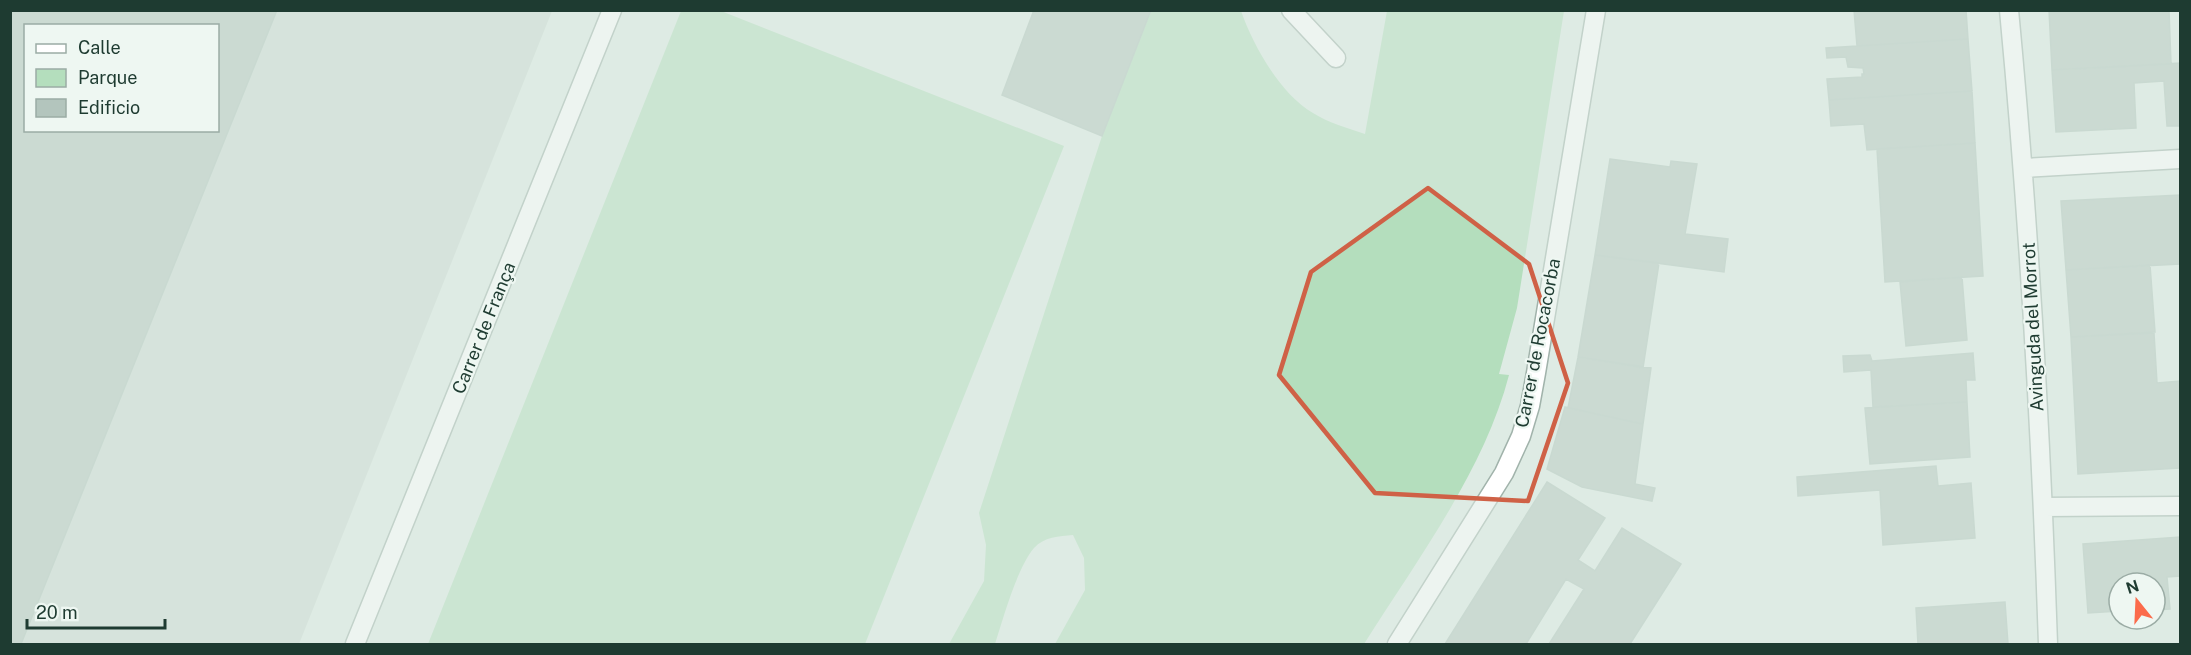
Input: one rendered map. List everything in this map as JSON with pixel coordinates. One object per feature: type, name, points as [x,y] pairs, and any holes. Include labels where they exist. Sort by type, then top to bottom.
[{"type":"street","name":"Carrer de França","points":[[356,645],[612,10]]},
{"type":"street","points":[[1291,10],[1336,58]]},
{"type":"street","name":"Carrer de Rocacorba","points":[[1397,645],[1504,473],[1521,436],[1530,406],[1536,373],[1596,10]]},
{"type":"street","name":"Avinguda del Morrot","points":[[2009,10],[2024,168],[2043,507],[2048,645]]},
{"type":"street","points":[[2024,168],[2181,159]]},
{"type":"street","points":[[2043,507],[2181,506]]},
{"type":"highlighted area","points":[[1428,188],[1529,264],[1568,383],[1528,501],[1375,493],[1279,375],[1311,272]]},
{"type":"shaded area","points":[[10,11],[552,11],[299,644],[11,644]]},
{"type":"green space","points":[[681,11],[721,11],[1064,146],[865,644],[428,644]]},
{"type":"green space","points":[[1151,11],[1241,11],[1269,68],[1301,105],[1319,117],[1365,134],[1387,11],[1564,11],[1517,308],[1499,374],[1509,375],[1498,411],[1483,446],[1447,514],[1364,644],[1055,644],[1085,590],[1084,558],[1073,535],[1047,539],[1034,548],[1016,581],[995,644],[949,644],[984,581],[986,545],[979,513],[1102,136]]},
{"type":"building","points":[[10,10],[277,10],[21,644],[10,644]]},
{"type":"building","points":[[1034,10],[1151,10],[1102,136],[1002,95]]},
{"type":"building","points":[[1854,10],[1966,10],[1968,39],[1857,46]]},
{"type":"building","points":[[2049,10],[2169,10],[2171,64],[2052,70]]},
{"type":"building","points":[[1968,39],[1972,91],[1829,100],[1827,79],[1862,77],[1864,74],[1863,68],[1848,67],[1846,57],[1827,58],[1826,48]]},
{"type":"building","points":[[2180,63],[2180,126],[2167,126],[2164,81],[2134,83],[2136,128],[2056,132],[2052,70]]},
{"type":"building","points":[[1972,91],[1975,143],[1867,150],[1864,124],[1831,126],[1829,100]]},
{"type":"building","points":[[1975,143],[1983,276],[1885,282],[1877,149]]},
{"type":"building","points":[[1610,159],[1670,167],[1671,161],[1697,164],[1685,234],[1728,239],[1724,272],[1595,255]]},
{"type":"building","points":[[2180,195],[2180,264],[2066,270],[2061,201]]},
{"type":"building","points":[[1595,255],[1659,263],[1643,368],[1578,357]]},
{"type":"building","points":[[2150,265],[2155,332],[2071,337],[2066,270]]},
{"type":"building","points":[[1962,277],[1967,340],[1906,346],[1900,282]]},
{"type":"building","points":[[2154,333],[2157,383],[2180,381],[2180,468],[2078,474],[2071,337]]},
{"type":"building","points":[[1973,353],[1975,380],[1966,380],[1967,402],[1873,407],[1871,370],[1844,372],[1843,356],[1870,355],[1872,361]]},
{"type":"building","points":[[1578,357],[1651,368],[1643,424],[1568,408]]},
{"type":"building","points":[[1967,402],[1970,457],[1870,464],[1865,408]]},
{"type":"building","points":[[1565,407],[1643,424],[1635,484],[1655,488],[1652,501],[1582,487],[1547,469]]},
{"type":"building","points":[[1936,466],[1938,486],[1971,483],[1975,538],[1883,545],[1880,490],[1798,496],[1797,477]]},
{"type":"building","points":[[1547,482],[1605,518],[1578,560],[1595,571],[1622,528],[1681,564],[1630,644],[1549,644],[1584,589],[1566,579],[1526,644],[1445,644]]},
{"type":"building","points":[[2180,537],[2180,576],[2167,577],[2167,571],[2107,571],[2107,612],[2088,613],[2083,544]]},
{"type":"building","points":[[2167,577],[2170,609],[2167,609]]},
{"type":"building","points":[[2005,602],[2008,644],[1918,644],[1916,608]]}]
